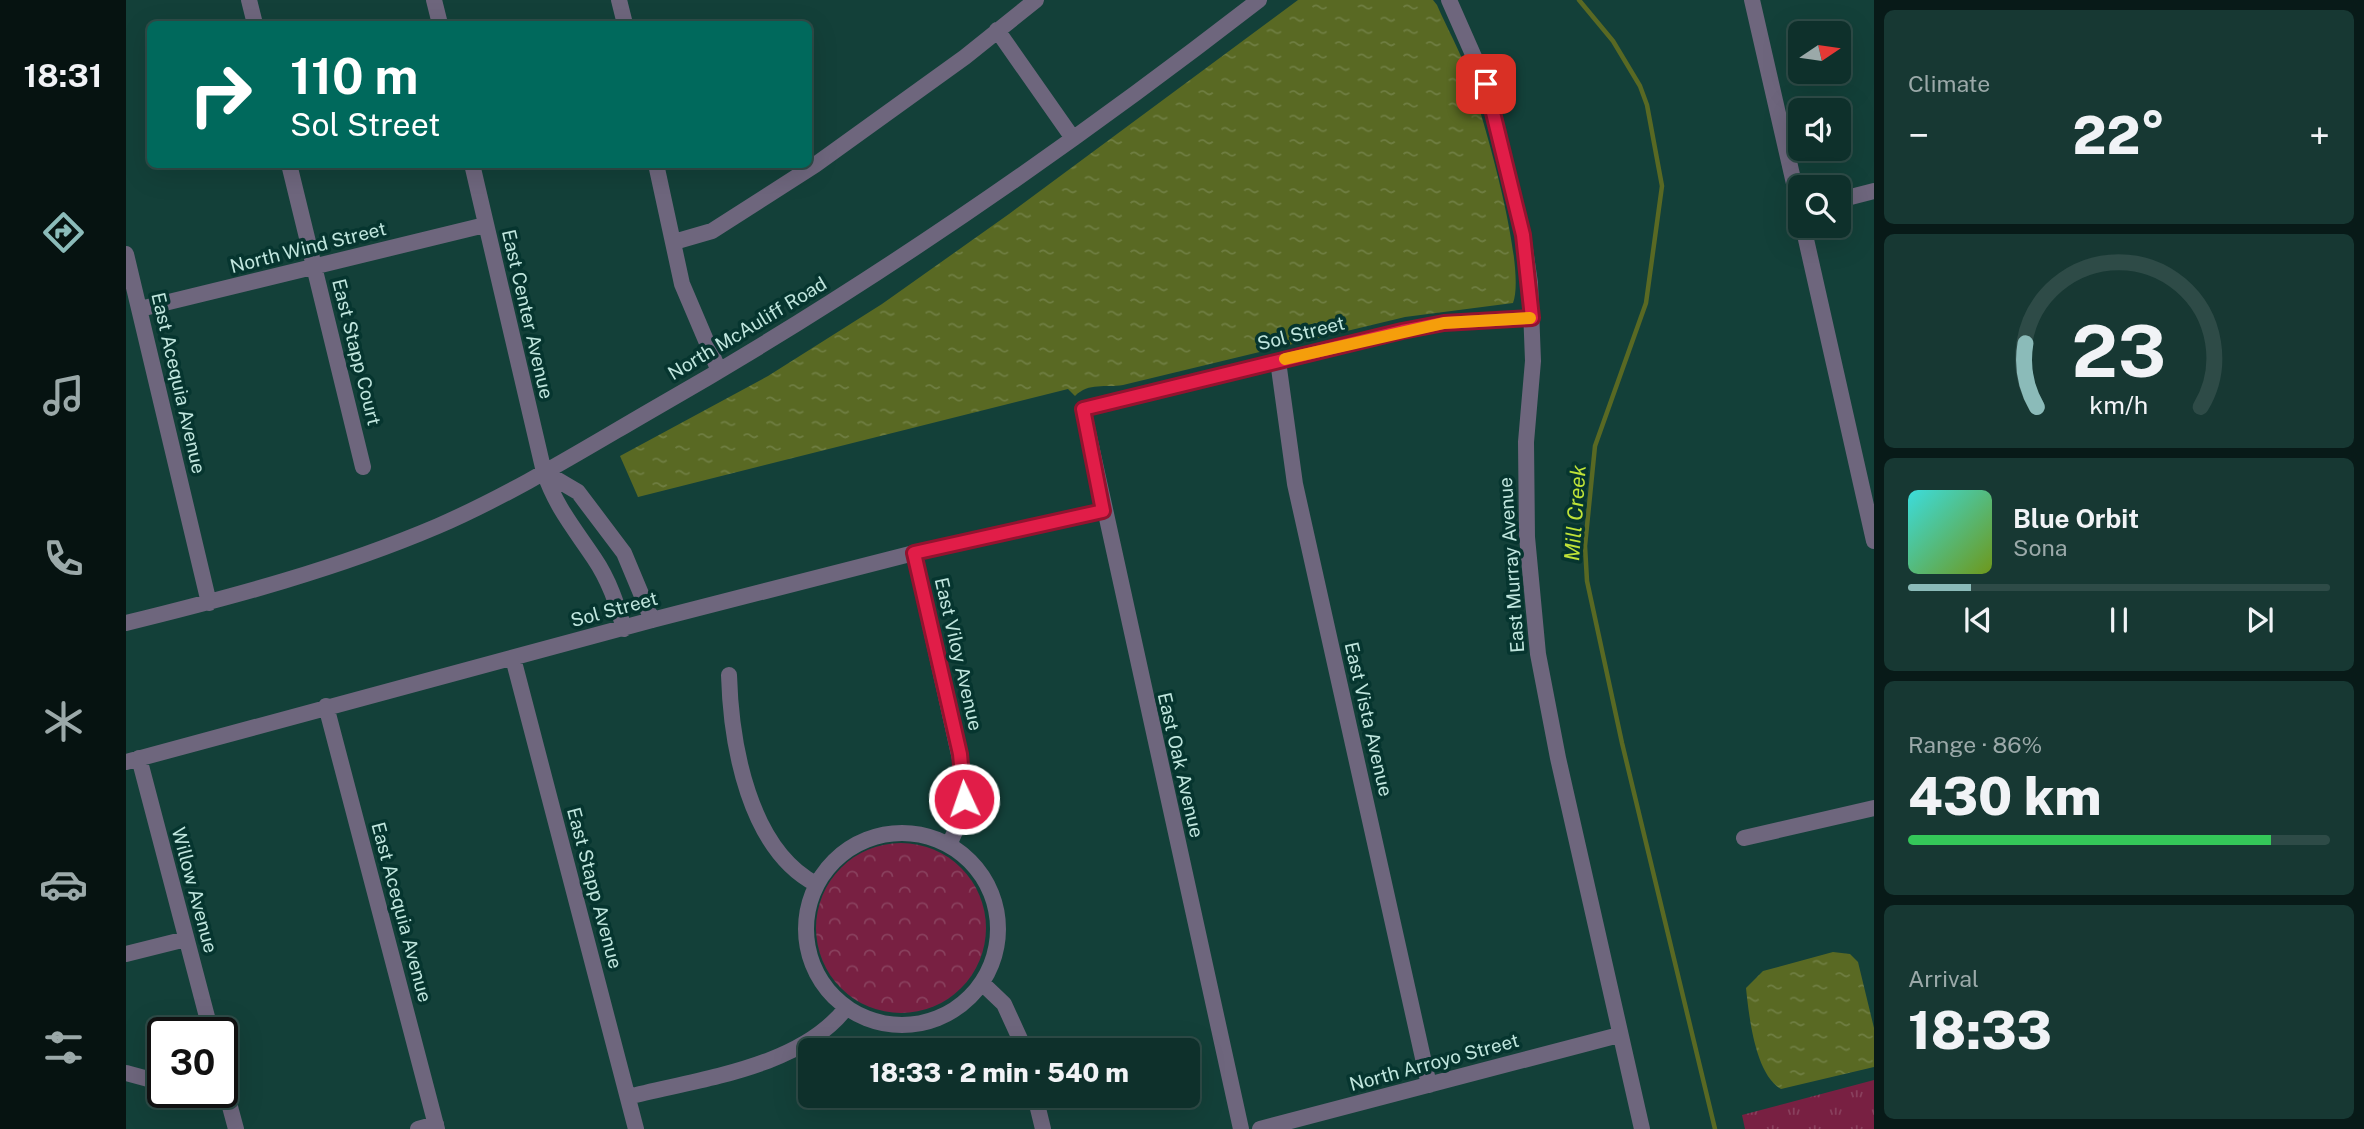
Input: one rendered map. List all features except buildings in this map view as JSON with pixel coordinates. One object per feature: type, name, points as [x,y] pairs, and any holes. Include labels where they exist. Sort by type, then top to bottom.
[{"type":"street","points":[[249,0],[254,21]]},
{"type":"street","points":[[434,0],[439,21]]},
{"type":"street","points":[[619,0],[624,21]]},
{"type":"street","points":[[812,166],[910,98],[1036,0]]},
{"type":"street","name":"North McAuliff Road","points":[[126,623],[209,603],[361,557],[441,525],[544,472],[719,371],[923,242],[1259,0]]},
{"type":"street","name":"East Murray Avenue","points":[[1449,0],[1469,41],[1499,128],[1523,235],[1532,318],[1526,484],[1538,654],[1619,1035],[1642,1129]]},
{"type":"street","points":[[1752,0],[1792,175]]},
{"type":"street","points":[[997,30],[1072,137]]},
{"type":"street","name":"East Stapp Court","points":[[290,168],[363,467]]},
{"type":"street","name":"East Center Avenue","points":[[473,168],[544,472],[554,501],[595,559],[613,592],[625,629]]},
{"type":"street","points":[[657,168],[682,284],[719,371]]},
{"type":"street","points":[[674,242],[712,232],[808,168]]},
{"type":"street","points":[[1851,197],[1874,191]]},
{"type":"street","name":"North Wind Street","points":[[140,309],[485,225]]},
{"type":"street","points":[[1806,238],[1874,541]]},
{"type":"street","name":"East Acequia Avenue","points":[[126,254],[209,603]]},
{"type":"street","name":"Sol Street","points":[[1083,409],[1444,323],[1532,318]]},
{"type":"street","name":"East Vista Avenue","points":[[1278,361],[1295,484],[1429,1085]]},
{"type":"street","name":"East Oak Avenue","points":[[1083,409],[1103,511],[1241,1129]]},
{"type":"street","points":[[544,472],[578,492],[624,552],[652,620]]},
{"type":"street","name":"Sol Street","points":[[132,760],[652,620],[914,553],[1103,511]]},
{"type":"street","name":"East Viloy Avenue","points":[[914,553],[964,778],[961,818],[949,845]]},
{"type":"street","name":"East Stapp Avenue","points":[[513,658],[636,1129]]},
{"type":"street","points":[[729,675],[732,722],[761,826],[788,866],[816,884]]},
{"type":"street","name":"East Acequia Avenue","points":[[326,706],[437,1126]]},
{"type":"street","name":"Willow Avenue","points":[[132,760],[207,1017]]},
{"type":"street","points":[[1744,838],[1874,808]]},
{"type":"street","points":[[891,833],[923,834],[949,845],[975,866],[994,902],[999,922],[996,953],[982,983],[963,1004],[945,1015],[906,1026],[875,1022],[846,1008],[827,989],[813,965],[806,939],[807,911],[816,884],[835,859],[861,841],[891,833]]},
{"type":"street","points":[[126,954],[186,939]]},
{"type":"street","points":[[982,983],[1004,1004],[1020,1038]]},
{"type":"street","points":[[628,1097],[793,1052],[829,1027],[846,1008]]},
{"type":"street","name":"North Arroyo Street","points":[[1260,1129],[1619,1035]]},
{"type":"street","points":[[126,1073],[147,1079]]},
{"type":"street","points":[[230,1108],[236,1129]]},
{"type":"street","points":[[1038,1108],[1042,1129]]},
{"type":"street","points":[[418,1129],[437,1126]]},
{"type":"green space","points":[[901,843],[934,849],[961,868],[980,895],[986,928],[980,961],[961,988],[934,1007],[901,1013],[868,1007],[841,988],[822,961],[816,928],[822,895],[841,868],[868,849]]},
{"type":"green space","points":[[1874,1080],[1874,1129],[1745,1129],[1742,1115]]},
{"type":"water","points":[[1298,0],[1433,0],[1437,5],[1468,74],[1493,155],[1514,258],[1516,285],[1513,303],[1405,317],[1123,385],[1092,387],[1075,396],[1068,389],[638,497],[620,456],[768,376],[882,304],[1009,214]]},
{"type":"water","points":[[1833,952],[1850,954],[1858,962],[1874,1028],[1874,1067],[1781,1089],[1772,1082],[1759,1058],[1746,988],[1763,971]]},
{"type":"waterway","name":"Mill Creek","points":[[1579,0],[1613,41],[1640,86],[1647,105],[1662,186],[1646,303],[1595,446],[1585,546],[1587,581],[1622,743],[1715,1129]]},
{"type":"slow traffic","points":[[1285,359],[1444,323],[1530,318]]},
{"type":"route","points":[[964,799],[960,754],[914,553],[1103,511],[1083,409],[1402,331],[1444,323],[1532,318],[1523,235],[1499,128],[1486,84]]}]
